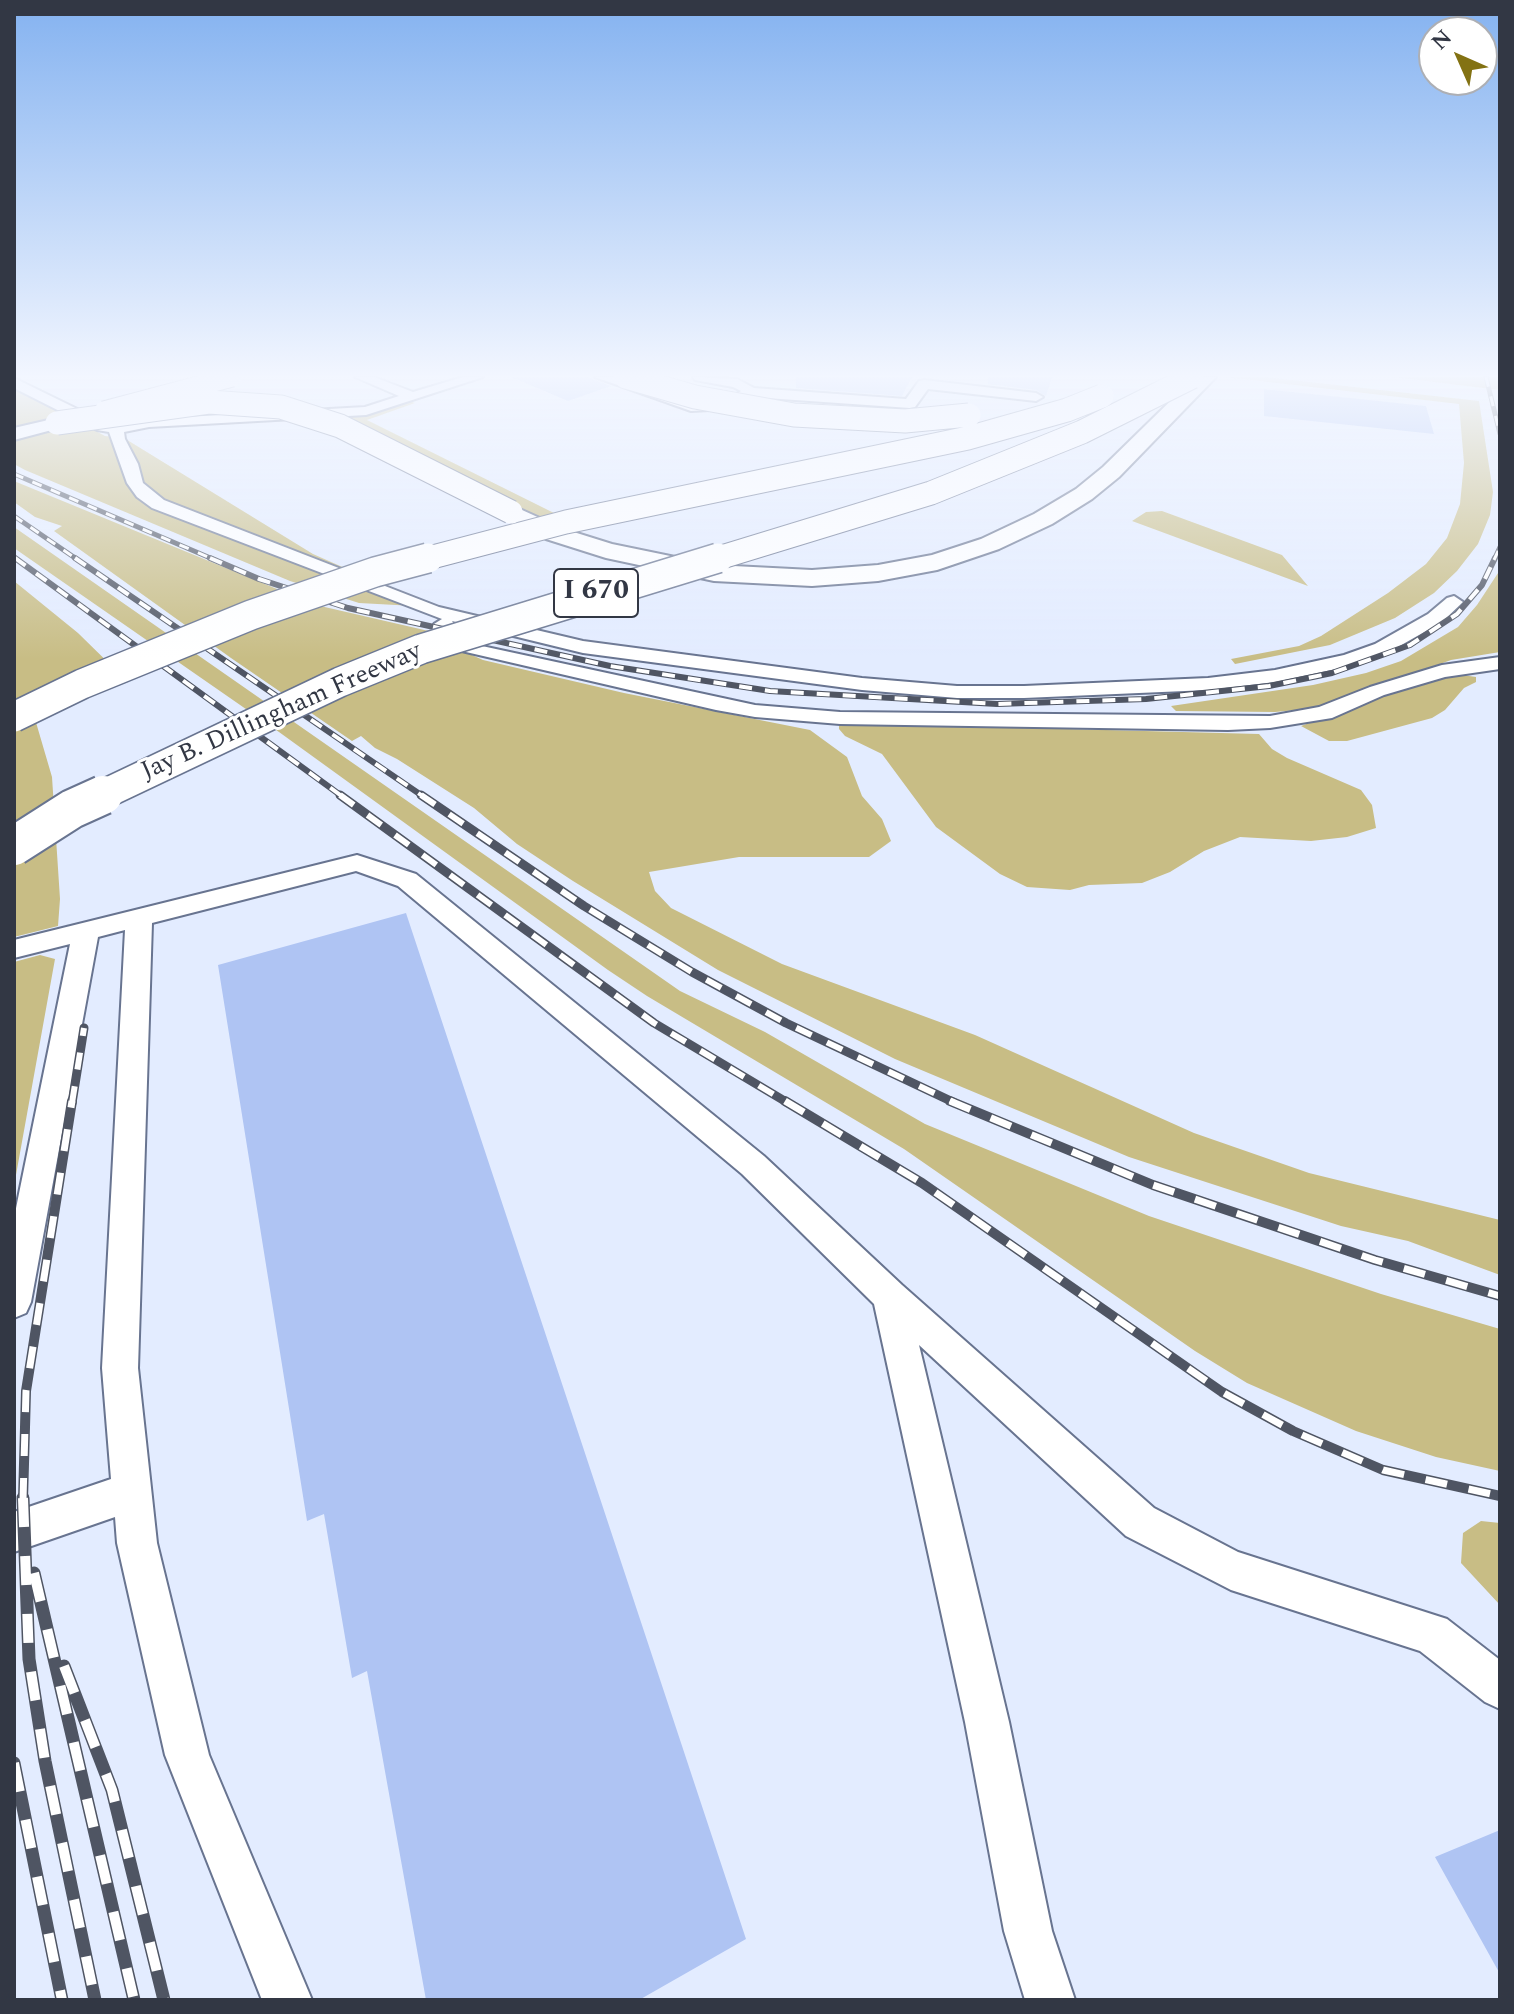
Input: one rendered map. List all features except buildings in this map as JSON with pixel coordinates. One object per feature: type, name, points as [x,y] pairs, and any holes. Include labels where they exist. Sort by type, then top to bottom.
[{"type":"highway","points":[[430,471],[555,534],[641,559],[714,573],[812,578],[878,573],[937,562],[990,544],[1043,519],[1084,494],[1112,471]]},
{"type":"highway","name":"I 670","points":[[14,717],[82,684],[251,615],[375,572],[566,522],[810,471]]},
{"type":"highway","name":"Jay B. Dillingham Freeway","points":[[14,846],[72,809],[340,682],[407,654],[548,608],[931,493],[985,471]]},
{"type":"street","points":[[132,471],[143,494],[158,504],[433,611],[583,647],[862,684],[957,692],[1208,684],[1320,668],[1350,660],[1401,638],[1435,618],[1454,602]]},
{"type":"street","points":[[433,611],[460,645],[476,651],[729,707],[840,718],[1270,722],[1324,713],[1377,691],[1442,671],[1500,663]]},
{"type":"street","points":[[14,949],[357,863],[407,880],[753,1165],[890,1296],[1140,1522],[1231,1570],[1432,1634],[1500,1687]]},
{"type":"street","points":[[139,918],[120,1368],[137,1543],[187,1755],[287,2000]]},
{"type":"street","points":[[14,1302],[86,931]]},
{"type":"street","points":[[890,1296],[987,1722],[1028,1931],[1050,2000]]},
{"type":"street","points":[[14,1532],[132,1491]]},
{"type":"shaded area","points":[[27,471],[178,471],[313,554],[433,607],[359,603],[290,581]]},
{"type":"shaded area","points":[[446,471],[470,471],[556,514],[540,518]]},
{"type":"shaded area","points":[[1463,471],[1490,471],[1493,492],[1490,515],[1478,544],[1457,571],[1434,593],[1395,618],[1330,645],[1235,664],[1231,659],[1299,646],[1321,636],[1388,593],[1426,564],[1447,538],[1460,504]]},
{"type":"shaded area","points":[[14,481],[316,605],[446,635],[463,651],[483,660],[624,693],[810,730],[847,757],[862,796],[882,819],[891,841],[869,857],[739,857],[649,872],[655,891],[671,908],[782,964],[975,1035],[1194,1133],[1309,1173],[1500,1220],[1500,1275],[1408,1241],[1341,1226],[1129,1157],[895,1059],[718,970],[517,844],[474,808],[375,748],[361,736],[352,741],[231,658],[54,531],[62,526],[35,517],[14,502]]},
{"type":"shaded area","points":[[1162,511],[1282,555],[1308,586],[1132,521],[1146,512]]},
{"type":"shaded area","points":[[14,527],[680,991],[765,1032],[925,1124],[1149,1216],[1381,1294],[1500,1329],[1500,1471],[1436,1457],[1356,1431],[1247,1383],[1195,1351],[904,1149],[608,970],[279,732],[14,548]]},
{"type":"shaded area","points":[[1500,570],[1500,652],[1451,660],[1317,708],[1275,712],[1176,711],[1171,706],[1313,685],[1401,661],[1458,627]]},
{"type":"shaded area","points":[[14,581],[78,633],[128,682],[35,719],[52,777],[60,899],[58,926],[14,937]]},
{"type":"shaded area","points":[[1462,675],[1476,677],[1476,682],[1464,688],[1445,710],[1432,718],[1347,741],[1329,741],[1301,726],[1425,680]]},
{"type":"shaded area","points":[[839,723],[1259,734],[1272,749],[1287,758],[1361,790],[1372,805],[1376,828],[1347,837],[1311,841],[1240,837],[1204,851],[1170,872],[1142,883],[1089,885],[1070,890],[1027,887],[1000,874],[936,827],[882,754],[845,736],[839,729]]},
{"type":"shaded area","points":[[40,955],[55,959],[14,1186],[14,962]]},
{"type":"shaded area","points":[[1481,1521],[1500,1523],[1500,1605],[1461,1563],[1463,1533]]},
{"type":"railway","points":[[14,474],[215,560]]},
{"type":"railway","points":[[14,516],[78,560]]},
{"type":"railway","points":[[1494,560],[1500,547]]},
{"type":"railway","points":[[14,557],[18,560]]},
{"type":"railway","points":[[15,558],[343,797]]},
{"type":"railway","points":[[75,558],[424,797]]},
{"type":"railway","points":[[210,558],[259,579],[348,608],[610,666],[770,691],[997,704],[1146,699],[1269,686],[1332,673],[1410,645],[1457,614],[1482,585],[1495,558]]},
{"type":"railway","points":[[340,795],[654,1023],[788,1103]]},
{"type":"railway","points":[[421,795],[584,906],[692,972],[786,1023],[955,1103]]},
{"type":"railway","points":[[72,1103],[84,1028]]},
{"type":"railway","points":[[23,1499],[26,1391],[72,1101]]},
{"type":"railway","points":[[785,1101],[922,1183],[1222,1392],[1293,1431],[1383,1470],[1500,1496]]},
{"type":"railway","points":[[950,1101],[1153,1185],[1375,1260],[1500,1296]]},
{"type":"railway","points":[[23,1499],[29,1659],[45,1761],[95,2000]]},
{"type":"railway","points":[[34,1573],[134,2000]]},
{"type":"railway","points":[[64,1666],[112,1790],[164,2000]]},
{"type":"railway","points":[[14,1763],[62,2000]]}]
